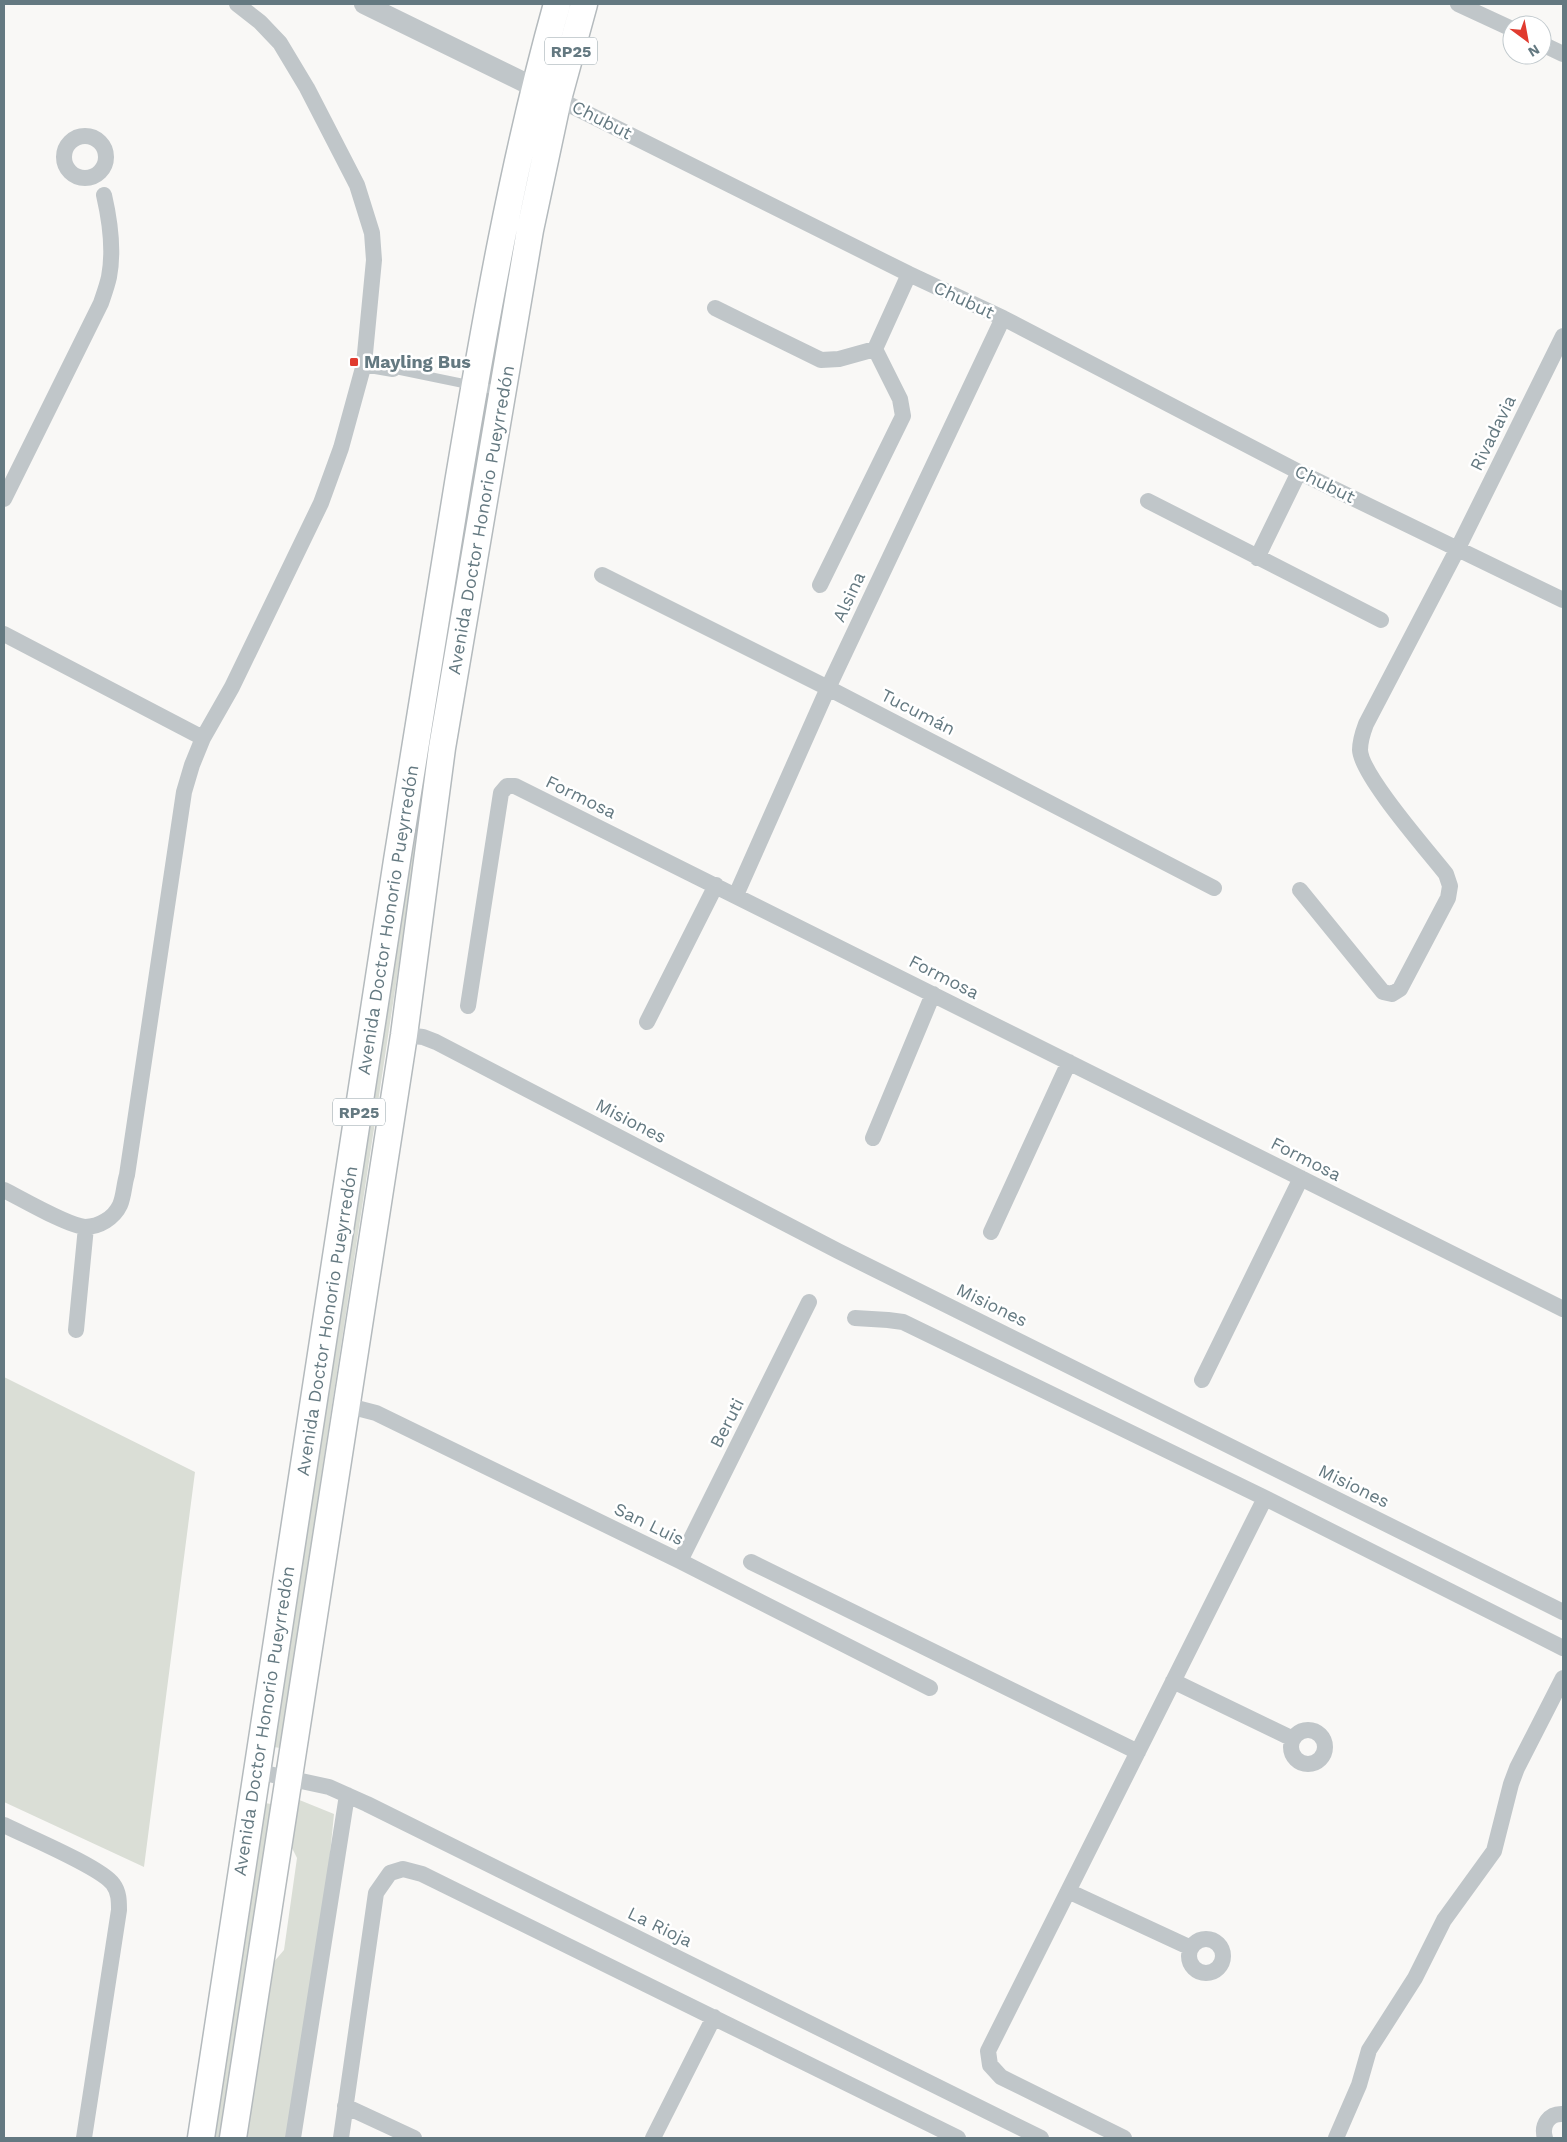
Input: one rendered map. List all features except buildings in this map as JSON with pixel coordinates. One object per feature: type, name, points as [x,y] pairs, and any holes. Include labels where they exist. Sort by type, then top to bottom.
[{"type":"main road","name":"Avenida Doctor Honorio Pueyrredón","points":[[200,2138],[255,1771],[317,1391],[418,722],[474,386],[507,210],[534,88],[557,4]]},
{"type":"main road","name":"Avenida Doctor Honorio Pueyrredón","points":[[233,2138],[404,1035],[442,748],[530,230],[558,99],[584,4]]},
{"type":"street","points":[[4,1190],[72,1224],[86,1227],[98,1225],[110,1218],[120,1205],[184,792],[203,738],[232,687],[321,503],[341,448],[364,364],[374,260],[372,233],[357,185],[307,88],[280,43],[260,22],[237,4]]},
{"type":"street","name":"Chubut","points":[[364,4],[909,274],[1003,318],[1299,472],[1563,600]]},
{"type":"street","points":[[1458,4],[1502,24]]},
{"type":"street","points":[[4,499],[101,303],[109,276],[111,253],[109,216],[104,196],[106,152],[98,140],[85,135],[71,140],[66,145],[63,159],[69,172],[93,184],[104,196]]},
{"type":"street","points":[[82,178],[95,176],[104,166]]},
{"type":"street","points":[[875,349],[909,274]]},
{"type":"street","points":[[715,308],[821,360],[839,359],[875,349]]},
{"type":"street","name":"Alsina","points":[[736,895],[828,688],[1003,318]]},
{"type":"street","name":"Rivadavia","points":[[1300,890],[1383,992],[1392,994],[1400,989],[1448,898],[1450,886],[1446,874],[1372,780],[1360,752],[1361,740],[1366,724],[1458,548],[1563,336]]},
{"type":"street","points":[[820,585],[903,416],[900,399],[875,349]]},
{"type":"street","points":[[364,364],[394,369]]},
{"type":"street","points":[[1257,558],[1299,472]]},
{"type":"street","points":[[1148,501],[1380,620]]},
{"type":"street","name":"Tucumán","points":[[602,575],[828,688],[1214,888]]},
{"type":"street","points":[[4,634],[203,738]]},
{"type":"street","name":"Formosa","points":[[468,1006],[501,793],[507,786],[515,786],[1563,1309]]},
{"type":"street","points":[[647,1022],[716,885]]},
{"type":"street","points":[[873,1138],[933,994]]},
{"type":"street","name":"Misiones","points":[[404,1035],[436,1042],[838,1251],[1563,1612]]},
{"type":"street","points":[[991,1232],[1069,1062]]},
{"type":"street","points":[[1202,1380],[1301,1178]]},
{"type":"street","points":[[76,1330],[86,1227]]},
{"type":"street","name":"Beruti","points":[[680,1561],[809,1302]]},
{"type":"street","points":[[854,1318],[903,1322],[1265,1498],[1563,1648]]},
{"type":"street","name":"San Luis","points":[[346,1405],[376,1413],[680,1561],[930,1688]]},
{"type":"street","points":[[1124,2138],[1001,2077],[990,2065],[988,2051],[1265,1498]]},
{"type":"street","points":[[751,1562],[1138,1752]]},
{"type":"street","points":[[1336,2138],[1359,2085],[1369,2050],[1415,1978],[1444,1920],[1494,1851],[1511,1784],[1517,1768],[1563,1678]]},
{"type":"street","points":[[1173,1681],[1293,1739]]},
{"type":"street","name":"La Rioja","points":[[255,1771],[330,1787],[1041,2138]]},
{"type":"street","points":[[293,2138],[347,1795]]},
{"type":"street","points":[[4,1825],[98,1871],[114,1884],[118,1893],[119,1910],[84,2138]]},
{"type":"street","points":[[341,2138],[376,1893],[390,1872],[403,1869],[422,1874],[958,2138]]},
{"type":"street","points":[[1068,1891],[1191,1948]]},
{"type":"street","points":[[653,2138],[714,2017]]},
{"type":"street","points":[[345,2106],[414,2138]]},
{"type":"street","points":[[1545,2138],[1545,2122],[1554,2114],[1563,2114]]},
{"type":"lane","points":[[394,369],[502,392]]},
{"type":"shaded area","points":[[482,407],[488,408],[402,944],[280,1748],[274,1747],[381,1036]]},
{"type":"shaded area","points":[[4,1377],[195,1472],[144,1867],[4,1802]]},
{"type":"shaded area","points":[[297,1799],[334,1814],[326,1895],[286,2138],[245,2138],[272,1964],[284,1950],[297,1858],[289,1842]]},
{"type":"shaded area","points":[[265,1803],[271,1804],[220,2138],[213,2138]]},
{"type":"place","name":"Mayling Bus","points":[[354,362]]}]
